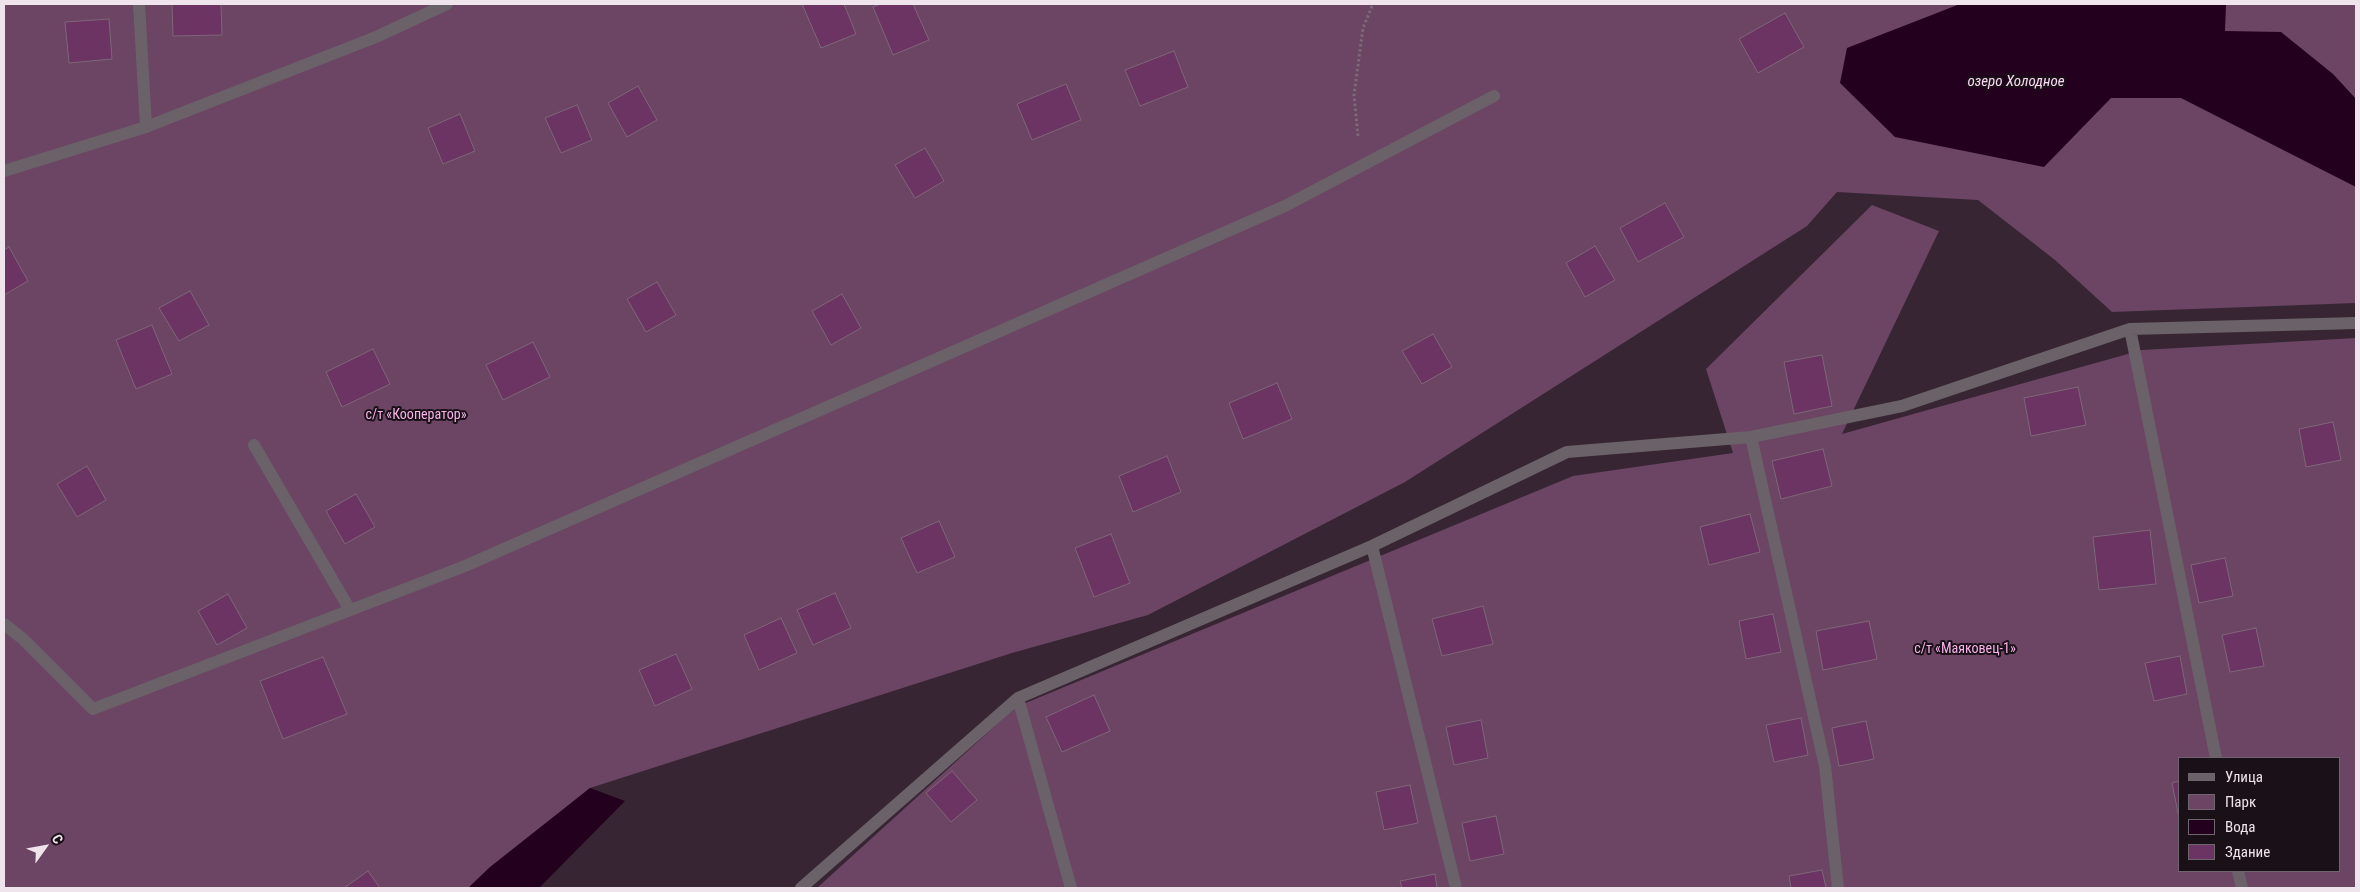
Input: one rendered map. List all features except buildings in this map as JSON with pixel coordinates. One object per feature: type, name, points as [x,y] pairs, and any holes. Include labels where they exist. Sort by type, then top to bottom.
[{"type":"street","points":[[139,4],[146,127]]},
{"type":"street","points":[[4,171],[146,127],[376,37],[447,4]]},
{"type":"street","points":[[4,624],[23,639],[93,709],[465,566],[1286,206],[1494,96]]},
{"type":"street","points":[[801,888],[1018,698],[1372,546],[1567,452],[1751,437],[1902,406],[2130,329],[2356,322]]},
{"type":"street","points":[[2130,329],[2216,757]]},
{"type":"street","points":[[1751,437],[1825,766],[1838,888]]},
{"type":"street","points":[[254,445],[350,610]]},
{"type":"street","points":[[1372,546],[1456,888]]},
{"type":"street","points":[[1018,698],[1071,888]]},
{"type":"street","points":[[2238,872],[2242,888]]},
{"type":"path","points":[[1361,167],[1354,95],[1363,28],[1373,4]]},
{"type":"green space","name":"с/т «Кооператор»","points":[[4,4],[2356,4],[2356,303],[2112,312],[2055,260],[1978,200],[1837,192],[1807,226],[1405,482],[1148,615],[1012,653],[590,788],[471,888],[4,888]]},
{"type":"green space","name":"с/т «Маяковец-1»","points":[[1872,205],[1939,231],[1842,434],[2142,350],[2356,338],[2356,888],[817,888],[1016,707],[1573,476],[1733,453],[1706,369]]},
{"type":"water","name":"озеро Холодное","points":[[1960,4],[2226,4],[2225,31],[2281,32],[2333,74],[2356,99],[2356,187],[2181,98],[2111,98],[2044,167],[1895,137],[1840,83],[1847,48]]},
{"type":"water","points":[[590,788],[625,801],[539,888],[468,888],[490,867]]}]
